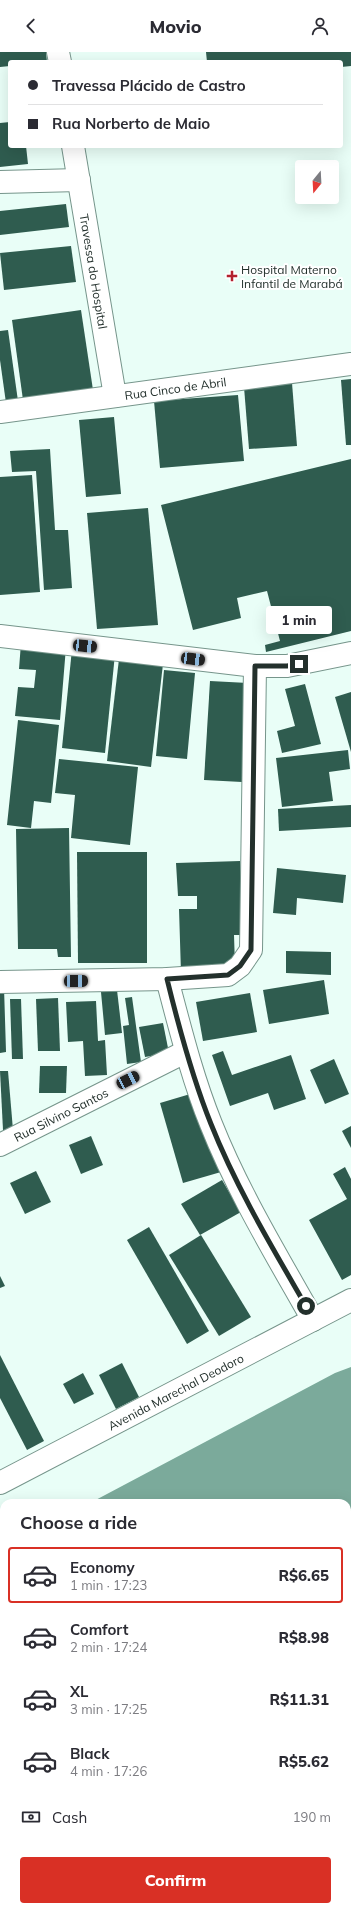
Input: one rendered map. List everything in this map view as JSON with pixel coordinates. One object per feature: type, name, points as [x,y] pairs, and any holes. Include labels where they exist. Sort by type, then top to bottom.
[{"type":"street","name":"Travessa do Hospital","points":[[73,148],[115,396]]},
{"type":"street","points":[[0,182],[79,180]]},
{"type":"street","name":"Rua Cinco de Abril","points":[[0,412],[351,364]]},
{"type":"street","points":[[0,636],[255,666],[287,666],[351,653]]},
{"type":"street","points":[[0,982],[167,979],[228,975],[240,966],[251,950],[255,666]]},
{"type":"street","points":[[167,979],[186,1052],[211,1124],[242,1191],[313,1320]]},
{"type":"street","name":"Rua Silvino Santos","points":[[0,1145],[186,1052]]},
{"type":"street","name":"Avenida Marechal Deodoro","points":[[0,1483],[351,1300]]},
{"type":"shaded area","points":[[351,1367],[351,1499],[98,1499],[335,1373]]},
{"type":"building","points":[[0,52],[46,52],[47,60],[8,60],[8,66],[0,67]]},
{"type":"building","points":[[206,52],[351,52],[351,66],[343,67],[343,60],[207,60]]},
{"type":"building","points":[[8,122],[8,148],[26,148],[28,164],[0,167],[0,123]]},
{"type":"building","points":[[66,204],[69,227],[0,235],[0,211]]},
{"type":"building","points":[[71,246],[76,282],[4,290],[0,253]]},
{"type":"building","points":[[81,310],[93,390],[23,400],[12,320]]},
{"type":"building","points":[[8,330],[18,401],[6,403],[0,360],[0,331]]},
{"type":"building","points":[[351,379],[351,445],[346,445],[341,380]]},
{"type":"building","points":[[292,383],[297,446],[249,449],[244,387]]},
{"type":"building","points":[[238,395],[244,461],[160,468],[154,401]]},
{"type":"building","points":[[114,417],[121,494],[86,497],[79,420]]},
{"type":"building","points":[[50,449],[55,530],[68,530],[72,588],[44,590],[36,471],[12,472],[10,451]]},
{"type":"building","points":[[351,459],[351,631],[266,652],[265,645],[280,641],[267,591],[237,598],[241,618],[193,630],[161,505]]},
{"type":"building","points":[[32,475],[40,592],[0,595],[0,477]]},
{"type":"building","points":[[148,508],[158,625],[97,629],[87,513]]},
{"type":"building","points":[[21,643],[66,647],[60,720],[15,716],[18,687],[34,688],[36,670],[19,669]]},
{"type":"building","points":[[72,649],[115,654],[105,753],[62,748]]},
{"type":"building","points":[[119,659],[163,664],[151,767],[107,761]]},
{"type":"building","points":[[164,670],[195,673],[187,759],[156,756]]},
{"type":"building","points":[[210,681],[248,683],[242,782],[204,780]]},
{"type":"building","points":[[305,684],[321,744],[282,753],[277,731],[295,726],[285,689]]},
{"type":"building","points":[[351,692],[351,752],[335,697]]},
{"type":"building","points":[[18,720],[59,725],[51,803],[34,801],[31,828],[7,825]]},
{"type":"building","points":[[348,750],[350,769],[329,772],[333,801],[282,807],[276,758]]},
{"type":"building","points":[[59,759],[138,767],[130,845],[71,838],[75,795],[55,793]]},
{"type":"building","points":[[351,805],[351,827],[279,831],[278,809]]},
{"type":"building","points":[[69,828],[71,957],[58,957],[57,949],[18,949],[16,829]]},
{"type":"building","points":[[77,852],[147,852],[147,963],[78,963]]},
{"type":"building","points":[[240,861],[242,935],[234,935],[235,966],[181,973],[179,909],[197,909],[197,896],[178,896],[176,863]]},
{"type":"building","points":[[277,868],[346,875],[343,903],[297,898],[296,915],[273,913]]},
{"type":"building","points":[[286,951],[331,952],[331,975],[286,973]]},
{"type":"building","points":[[324,980],[329,1014],[269,1024],[263,990]]},
{"type":"building","points":[[0,987],[4,987],[6,1052],[0,1053]]},
{"type":"building","points":[[117,990],[122,1033],[105,1035],[101,992]]},
{"type":"building","points":[[250,993],[257,1032],[203,1041],[196,1002]]},
{"type":"building","points":[[132,997],[141,1062],[127,1064],[123,1026],[129,1025],[125,998]]},
{"type":"building","points":[[58,998],[60,1051],[38,1051],[36,999]]},
{"type":"building","points":[[10,999],[21,999],[23,1059],[12,1059]]},
{"type":"building","points":[[96,1001],[98,1041],[105,1040],[107,1075],[85,1076],[83,1041],[68,1042],[66,1002]]},
{"type":"building","points":[[163,1023],[169,1053],[145,1057],[139,1027]]},
{"type":"building","points":[[223,1051],[232,1075],[291,1055],[306,1099],[274,1110],[268,1093],[230,1106],[212,1055]]},
{"type":"building","points":[[334,1059],[349,1094],[325,1104],[310,1070]]},
{"type":"building","points":[[40,1066],[67,1066],[66,1093],[39,1093]]},
{"type":"building","points":[[0,1071],[8,1071],[13,1130],[3,1130]]},
{"type":"building","points":[[197,1092],[221,1172],[183,1183],[160,1103]]},
{"type":"building","points":[[351,1126],[351,1148],[342,1131]]},
{"type":"building","points":[[91,1136],[103,1165],[81,1174],[69,1145]]},
{"type":"building","points":[[345,1167],[351,1179],[351,1275],[342,1280],[309,1220],[347,1199],[333,1174]]},
{"type":"building","points":[[36,1171],[51,1202],[25,1214],[10,1183]]},
{"type":"building","points":[[222,1180],[241,1212],[200,1235],[181,1204]]},
{"type":"building","points":[[149,1227],[209,1331],[187,1344],[127,1240]]},
{"type":"building","points":[[201,1235],[251,1317],[219,1336],[169,1255]]},
{"type":"building","points":[[0,1276],[5,1286],[0,1288]]},
{"type":"building","points":[[0,1355],[44,1441],[27,1450],[0,1398]]},
{"type":"building","points":[[122,1363],[139,1397],[116,1409],[99,1375]]},
{"type":"building","points":[[83,1373],[94,1394],[74,1404],[63,1384]]},
{"type":"place","name":"Hospital Materno Infantil de Marabá","points":[[232,276]]},
{"type":"route","points":[[299,664],[287,666],[255,666],[251,950],[240,966],[228,975],[167,979],[186,1052],[211,1124],[245,1198],[306,1306]]}]
